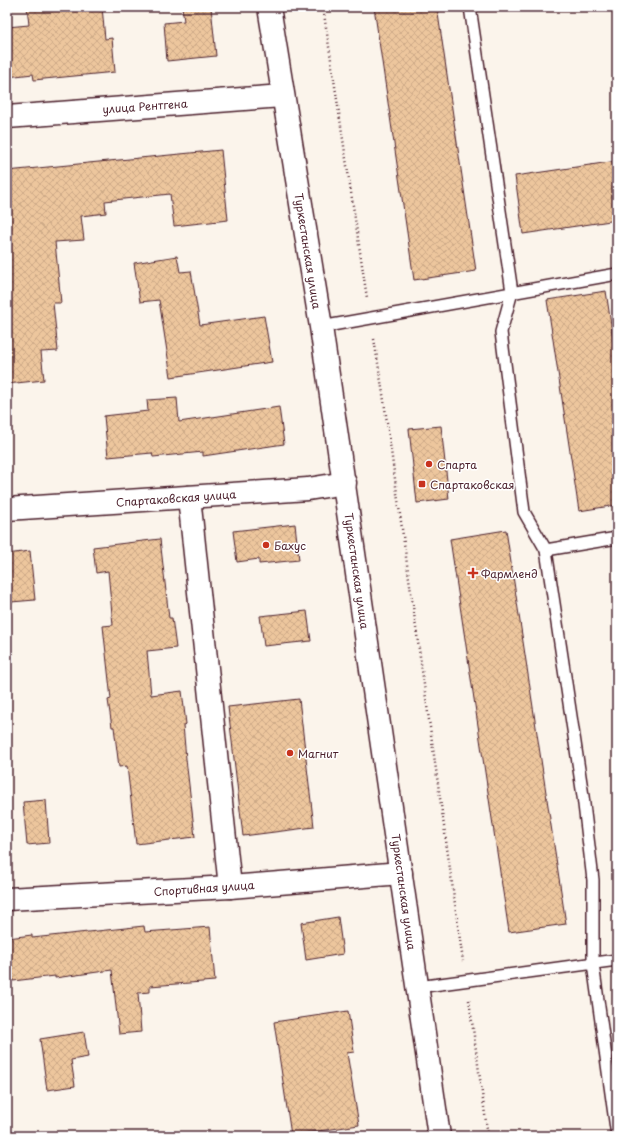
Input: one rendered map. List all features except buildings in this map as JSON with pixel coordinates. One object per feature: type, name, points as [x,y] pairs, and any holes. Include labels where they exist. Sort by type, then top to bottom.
[{"type":"street","name":"Туркестанская улица","points":[[269,7],[345,483],[440,1136]]},
{"type":"street","name":"улица Рентгена","points":[[7,116],[282,96]]},
{"type":"street","name":"Спартаковская улица","points":[[7,509],[308,489],[345,483]]},
{"type":"street","points":[[189,497],[230,887]]},
{"type":"street","name":"Спортивная улица","points":[[7,899],[230,887],[401,873]]},
{"type":"lane","points":[[470,7],[512,292],[501,332],[524,512],[546,550],[593,880],[593,964],[617,1136]]},
{"type":"lane","points":[[321,327],[512,292],[616,275]]},
{"type":"lane","points":[[546,550],[617,538]]},
{"type":"lane","points":[[418,987],[617,960]]},
{"type":"path","points":[[323,7],[370,318],[383,394],[488,1136]]},
{"type":"place","name":"Спарта","points":[[429,464]]},
{"type":"place","name":"Спартаковская","points":[[422,484]]},
{"type":"place","name":"Бахус","points":[[266,545]]},
{"type":"place","name":"Фармленд","points":[[473,573]]},
{"type":"place","name":"Магнит","points":[[290,753]]}]
